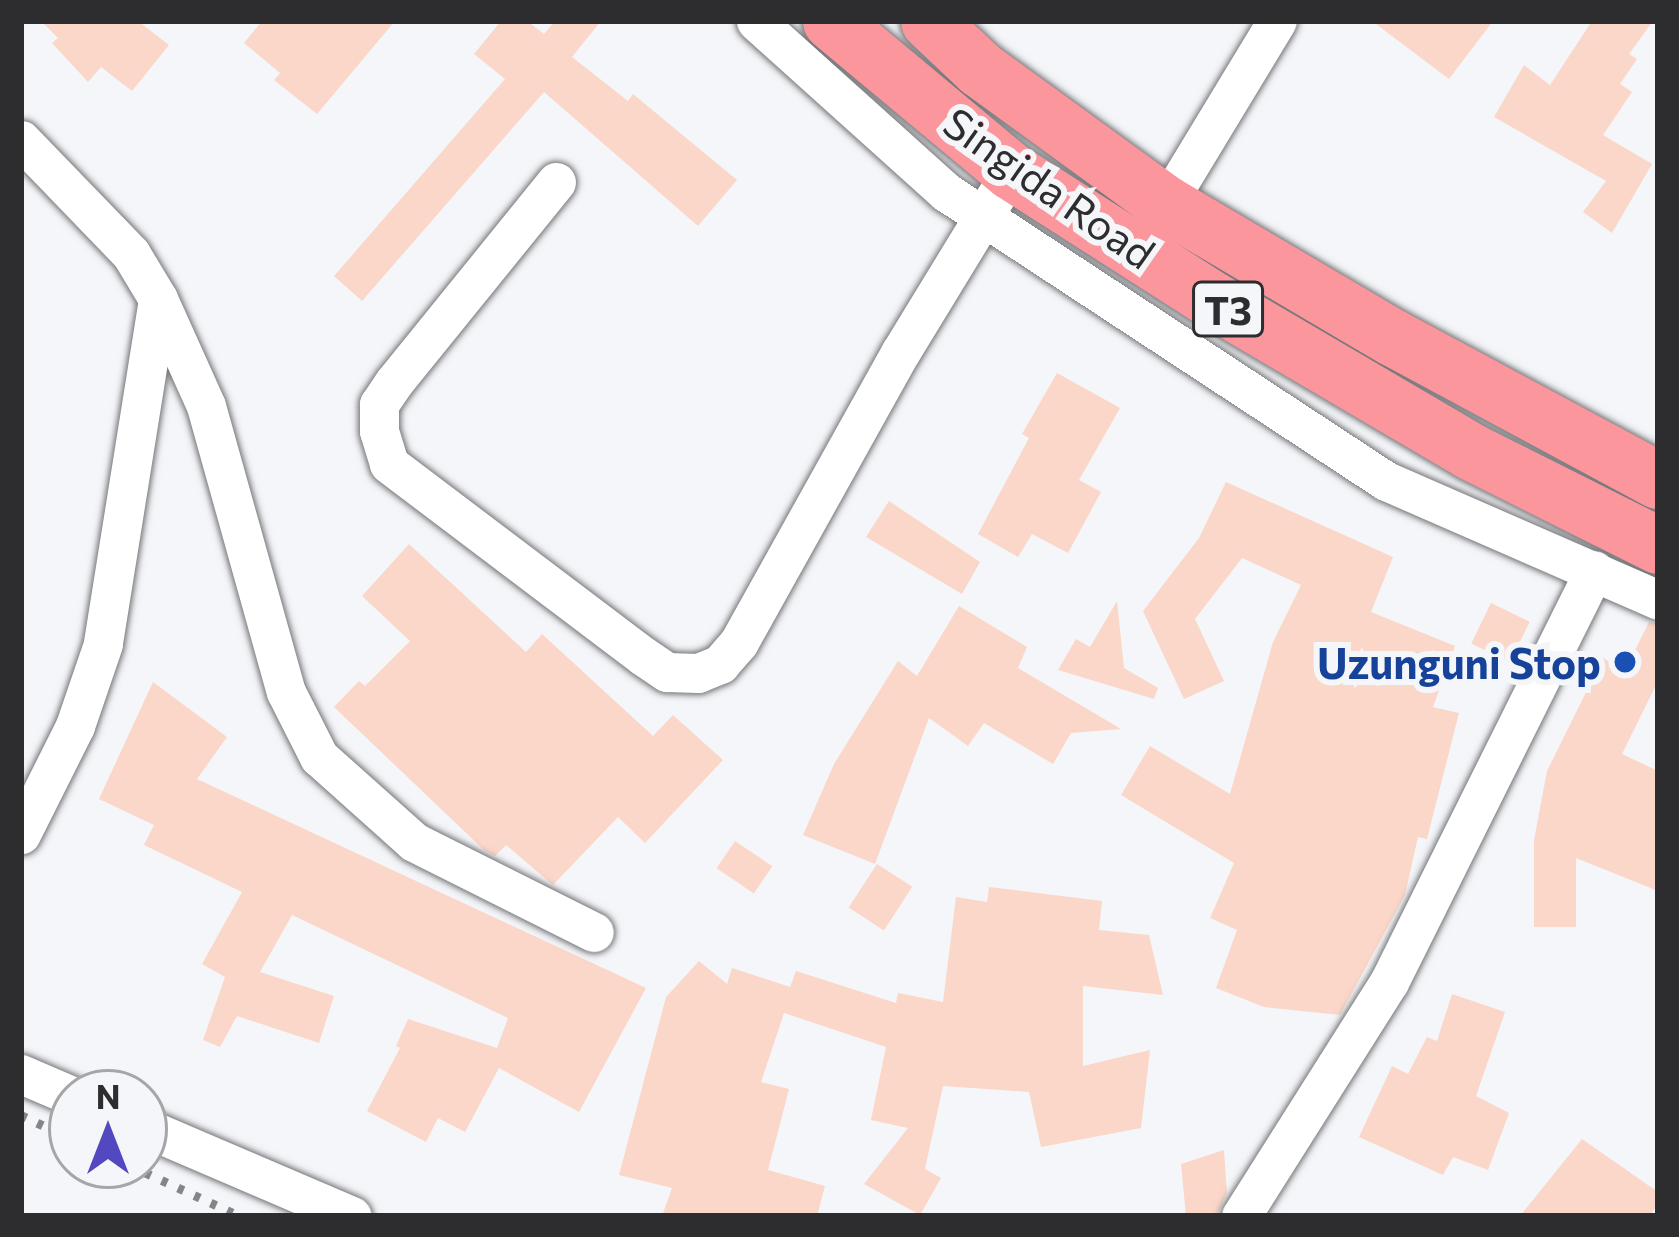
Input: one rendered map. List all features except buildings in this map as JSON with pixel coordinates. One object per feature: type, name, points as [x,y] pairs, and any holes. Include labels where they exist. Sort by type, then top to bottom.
[{"type":"highway","name":"Singida Road","points":[[831,21],[997,194],[1213,300],[1472,452],[1658,545]]},
{"type":"highway","name":"Singida Road","points":[[928,21],[980,68],[1166,204],[1392,337],[1658,480]]},
{"type":"street","points":[[756,21],[946,192],[997,194],[1386,481],[1658,600]]},
{"type":"street","points":[[1166,204],[1277,21]]},
{"type":"street","points":[[21,140],[131,254],[158,299],[206,406],[286,692],[319,758],[414,842],[594,932]]},
{"type":"street","points":[[556,182],[394,382],[379,404],[379,431],[389,464],[667,672],[698,673],[720,664],[739,642],[900,353],[997,194]]},
{"type":"street","points":[[21,834],[75,726],[103,644],[158,299]]},
{"type":"street","points":[[1241,1216],[1389,982],[1594,570]]},
{"type":"street","points":[[168,1137],[352,1216]]},
{"type":"railway","points":[[21,1115],[48,1128]]},
{"type":"railway","points":[[168,1183],[240,1216]]},
{"type":"place","name":"Uzunguni Stop","points":[[1625,662]]}]
